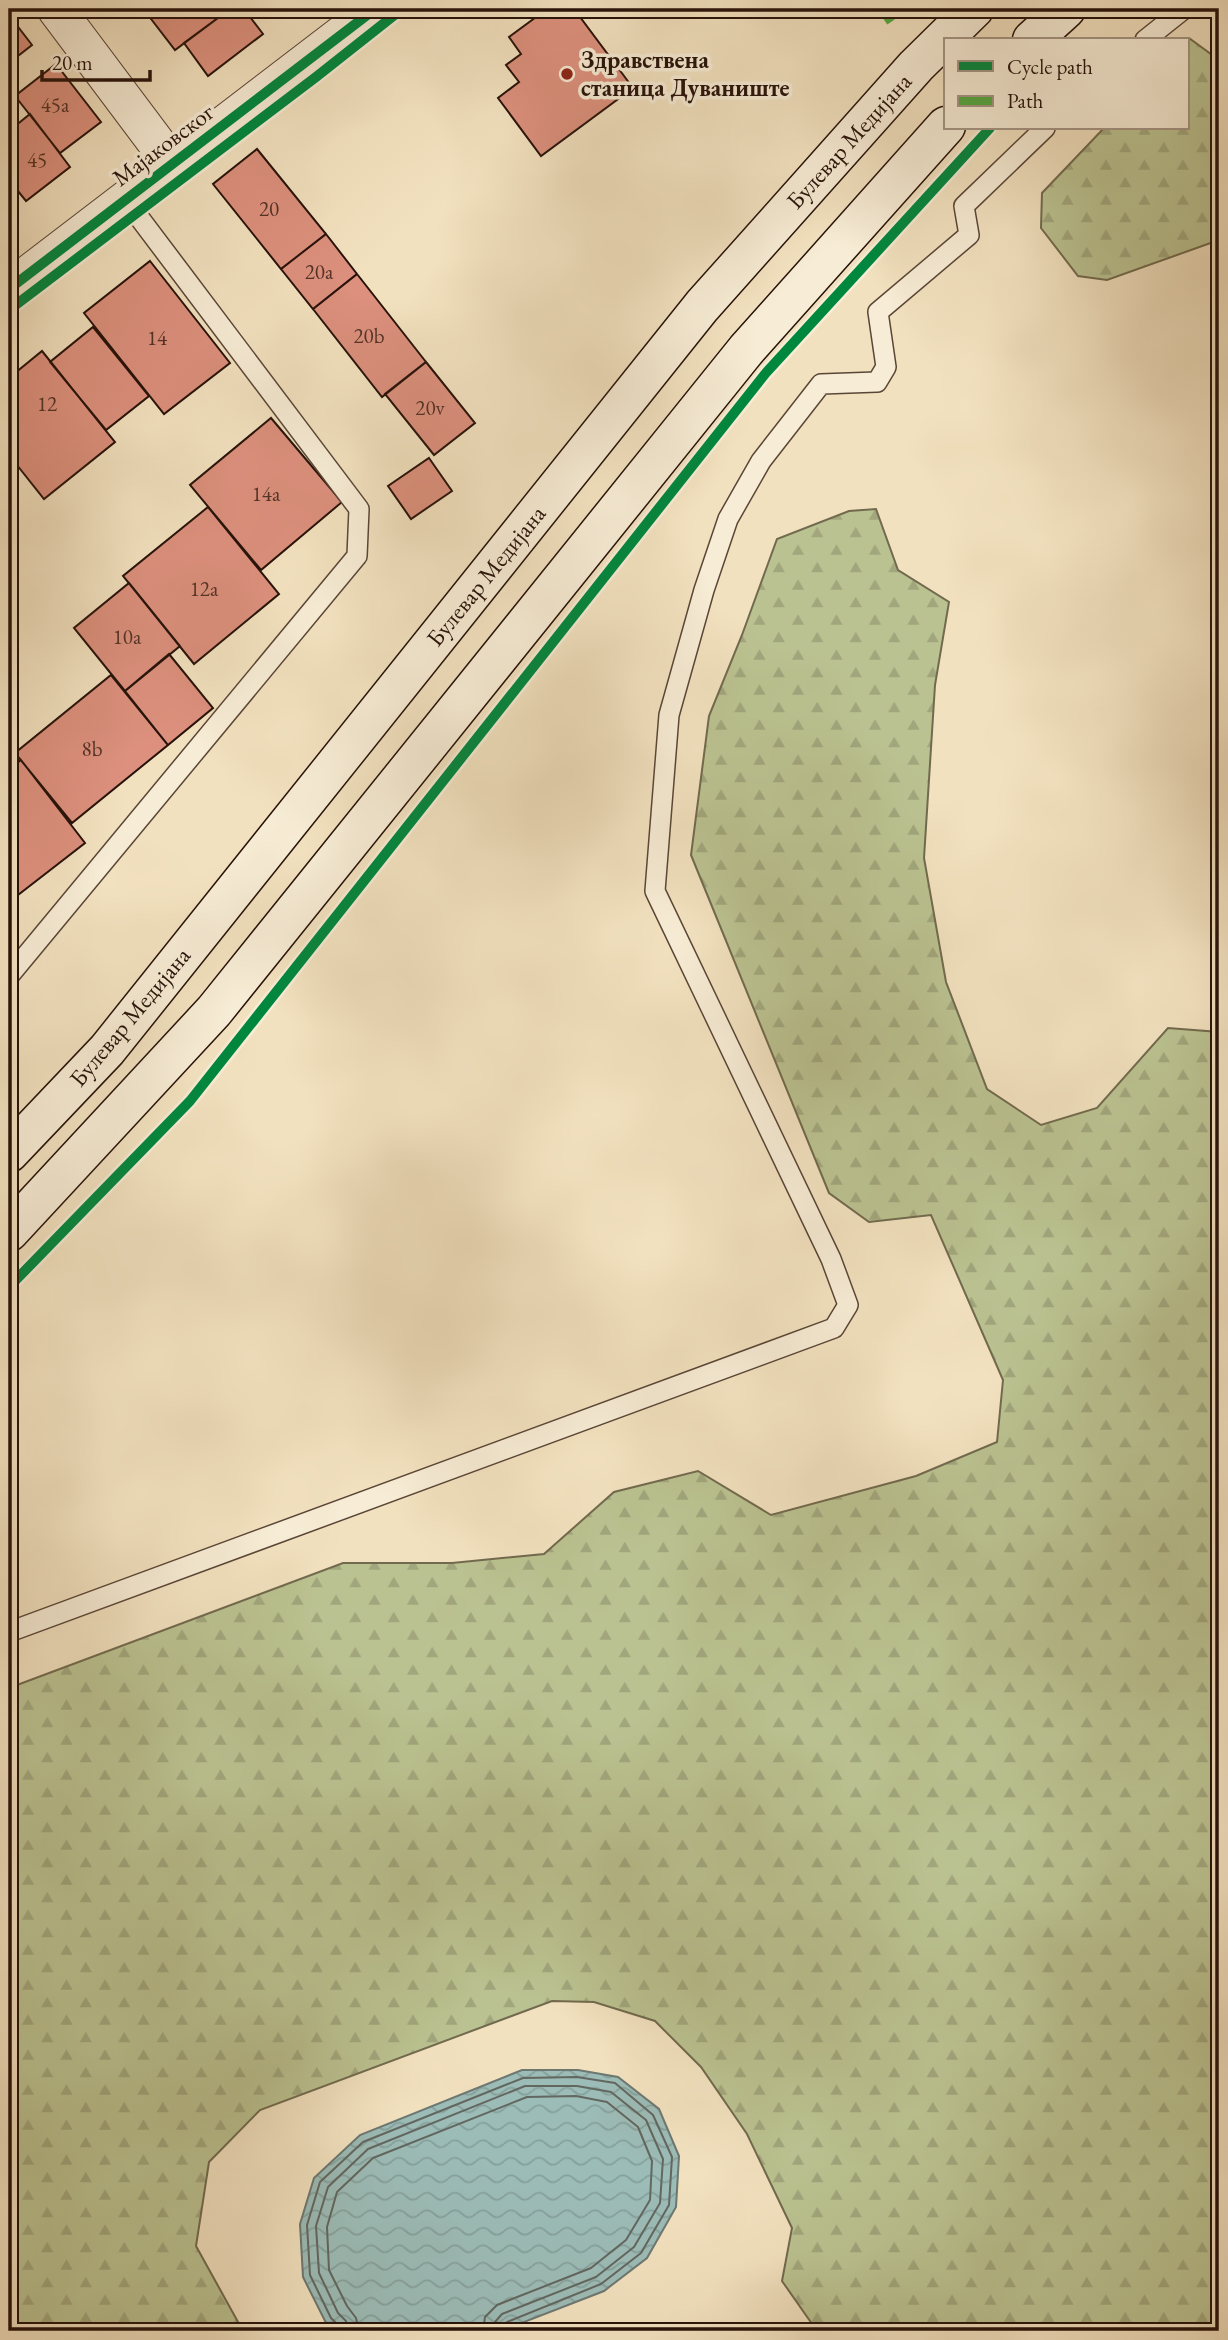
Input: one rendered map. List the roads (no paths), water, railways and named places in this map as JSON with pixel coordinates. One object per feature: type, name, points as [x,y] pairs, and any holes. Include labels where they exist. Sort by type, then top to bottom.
[{"type":"main road","name":"Булевар Медијана","points":[[944,38],[974,9]]},
{"type":"main road","points":[[1034,38],[1066,9]]},
{"type":"main road","name":"Булевар Медијана","points":[[9,1153],[107,1050],[702,306],[916,66],[944,38]]},
{"type":"main road","points":[[9,1232],[214,1011],[746,350],[944,128]]},
{"type":"street","points":[[56,9],[173,165]]},
{"type":"street","name":"Мајаковског","points":[[9,289],[375,9]]},
{"type":"lane","points":[[1148,38],[1184,9]]},
{"type":"lane","points":[[9,1632],[834,1328],[848,1305],[831,1259],[655,891],[669,715],[704,590],[728,519],[761,461],[821,384],[877,382],[886,367],[878,312],[969,235],[964,206],[1043,130]]},
{"type":"lane","points":[[9,976],[357,556],[359,509],[126,200]]},
{"type":"water","points":[[522,2070],[578,2070],[618,2077],[659,2109],[679,2156],[676,2207],[647,2258],[604,2291],[501,2331],[335,2331],[326,2323],[303,2277],[300,2224],[314,2178],[360,2135]]},
{"type":"place","name":"Здравствена станица Дуваниште","points":[[567,74]]}]
